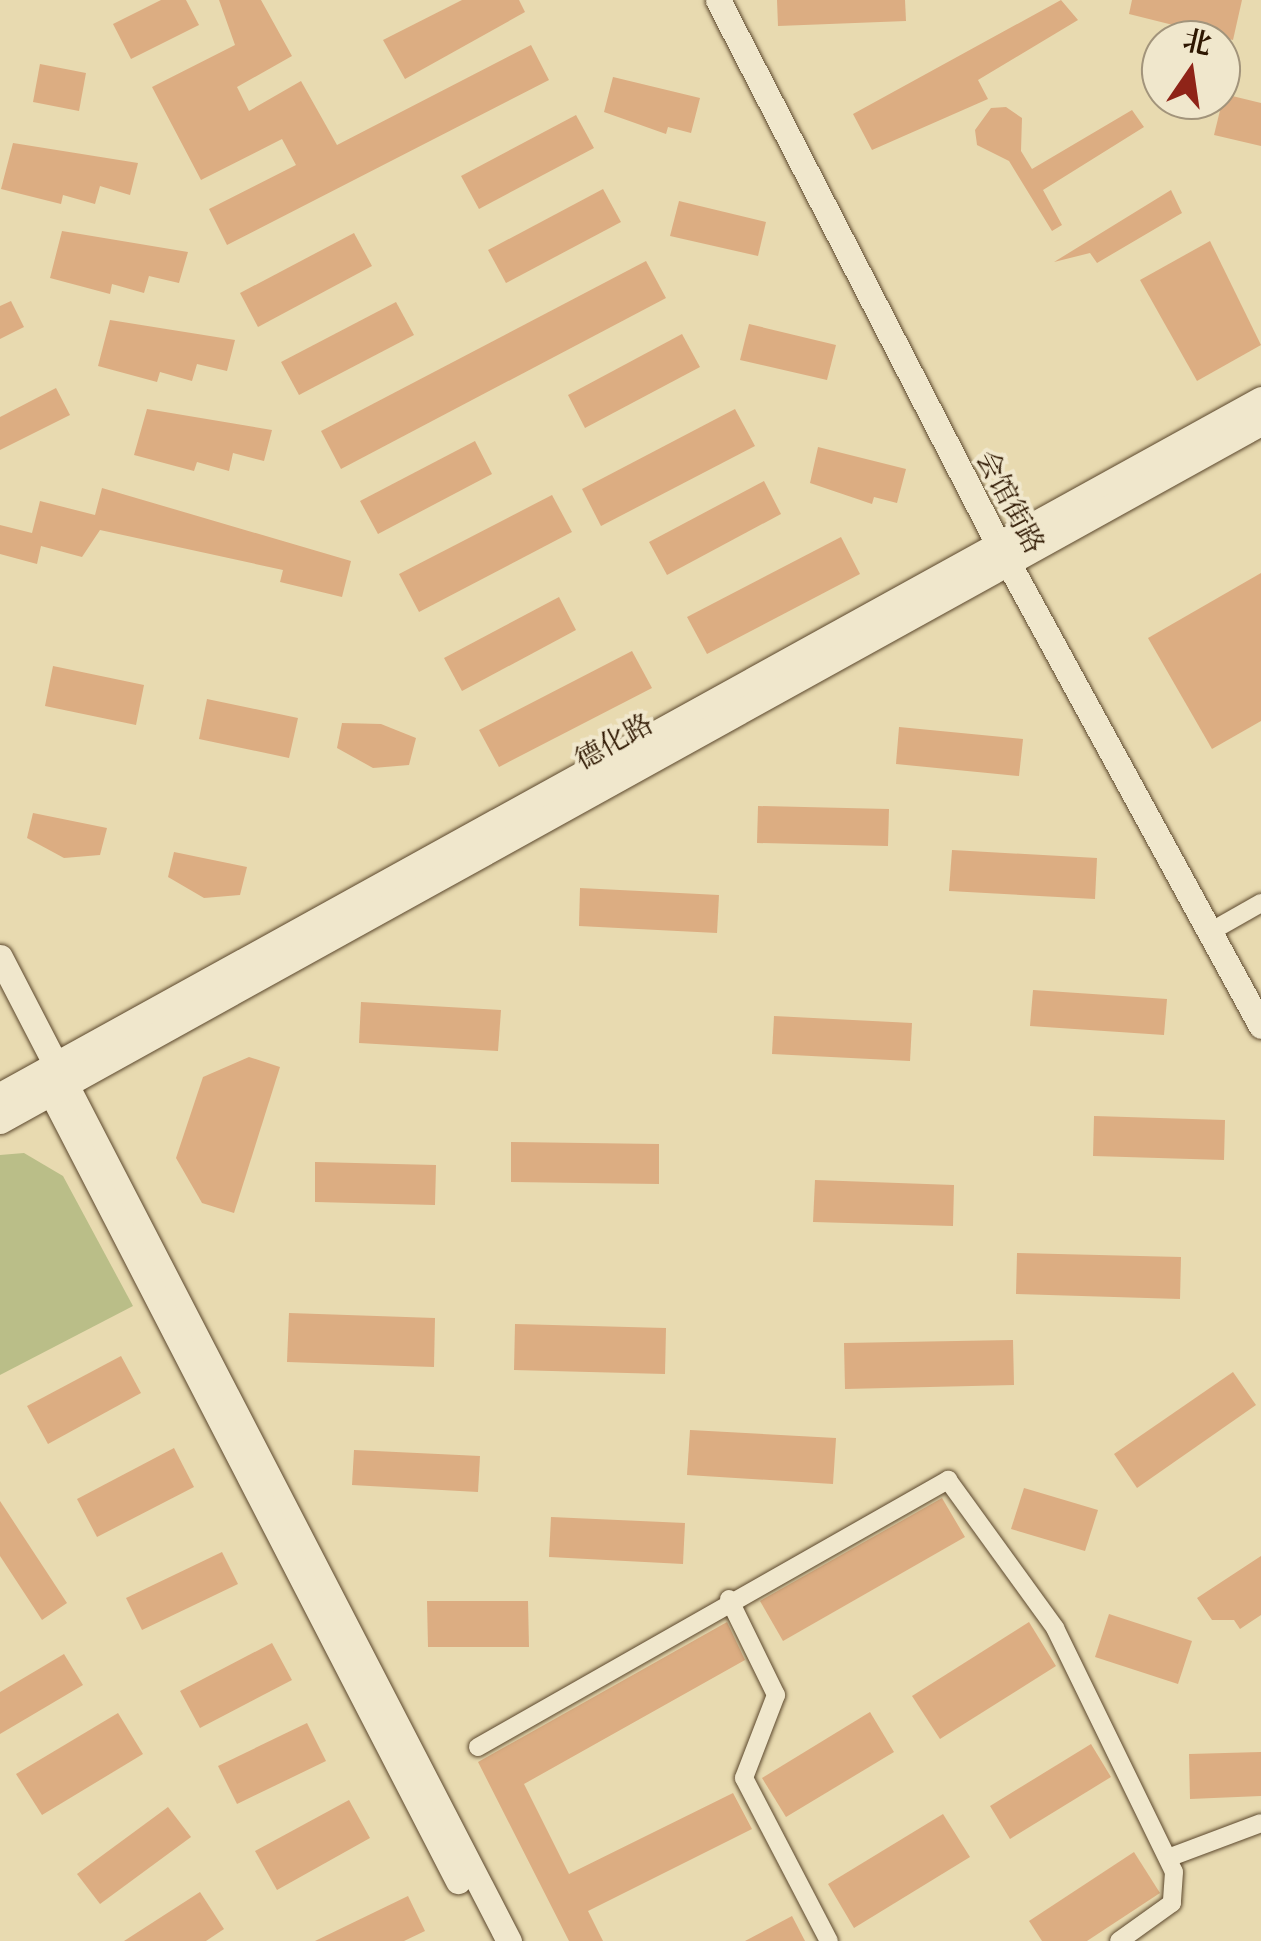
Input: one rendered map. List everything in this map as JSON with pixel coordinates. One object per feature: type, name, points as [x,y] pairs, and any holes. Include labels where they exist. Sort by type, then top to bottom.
[{"type":"street","name":"会馆街路","points":[[718,0],[1003,553],[1261,1026]]},
{"type":"street","name":"德化路","points":[[0,1121],[52,1078],[1003,553],[1261,400]]},
{"type":"street","name":"德化路","points":[[1003,553],[1261,423]]},
{"type":"street","points":[[1210,932],[1261,903]]},
{"type":"street","points":[[0,957],[52,1078],[490,1941]]},
{"type":"street","name":"德化路","points":[[0,1095],[52,1078]]},
{"type":"street","points":[[52,1078],[508,1941]]},
{"type":"street","points":[[478,1747],[729,1600],[948,1480],[1054,1628],[1168,1858],[1172,1903],[1119,1941]]},
{"type":"street","points":[[729,1600],[776,1695],[744,1778],[830,1941]]},
{"type":"street","points":[[1168,1858],[1261,1823]]},
{"type":"green space","points":[[24,1153],[63,1176],[133,1306],[0,1375],[0,1155]]},
{"type":"building","points":[[161,0],[186,0],[199,25],[131,59],[113,24]]},
{"type":"building","points":[[219,0],[261,0],[292,56],[237,87],[249,111],[301,81],[337,145],[531,45],[549,80],[227,245],[209,209],[296,165],[282,139],[201,180],[152,87],[235,45]]},
{"type":"building","points":[[462,0],[519,0],[525,12],[405,79],[383,40]]},
{"type":"building","points":[[777,0],[905,0],[906,21],[778,26]]},
{"type":"building","points":[[1061,0],[1078,20],[978,80],[988,99],[872,150],[853,114]]},
{"type":"building","points":[[1132,0],[1242,0],[1238,20],[1153,20],[1129,14]]},
{"type":"building","points":[[40,64],[86,73],[79,111],[33,102]]},
{"type":"building","points":[[613,77],[700,98],[691,133],[668,127],[666,134],[604,112]]},
{"type":"building","points":[[1241,98],[1261,103],[1261,146],[1214,135],[1218,120],[1241,120]]},
{"type":"building","points":[[1006,107],[1022,118],[1021,151],[1032,169],[1132,110],[1144,127],[1043,190],[1062,225],[1052,231],[1009,161],[977,145],[975,130],[991,108]]},
{"type":"building","points":[[576,115],[594,148],[479,209],[461,176]]},
{"type":"building","points":[[13,143],[138,163],[130,195],[100,186],[95,204],[63,195],[61,204],[1,189]]},
{"type":"building","points":[[603,189],[621,222],[506,283],[488,250]]},
{"type":"building","points":[[1171,190],[1182,213],[1097,263],[1090,253],[1054,262]]},
{"type":"building","points":[[679,201],[766,222],[758,256],[670,236]]},
{"type":"building","points":[[62,231],[188,252],[179,283],[149,276],[144,293],[112,284],[110,294],[50,278]]},
{"type":"building","points":[[354,233],[372,266],[258,327],[240,293]]},
{"type":"building","points":[[1210,241],[1261,345],[1197,381],[1140,280]]},
{"type":"building","points":[[646,261],[666,298],[341,469],[321,431]]},
{"type":"building","points":[[11,301],[24,327],[0,339],[0,306]]},
{"type":"building","points":[[396,302],[414,335],[299,395],[281,362]]},
{"type":"building","points":[[110,320],[235,340],[227,371],[197,364],[192,381],[160,372],[157,382],[98,366]]},
{"type":"building","points":[[749,324],[836,345],[827,380],[740,360]]},
{"type":"building","points":[[682,334],[700,367],[585,428],[568,395]]},
{"type":"building","points":[[56,388],[70,415],[0,450],[0,417]]},
{"type":"building","points":[[147,409],[272,430],[264,461],[233,453],[229,471],[197,462],[194,471],[134,455]]},
{"type":"building","points":[[735,409],[755,446],[601,526],[582,489]]},
{"type":"building","points":[[475,441],[492,474],[378,534],[360,501]]},
{"type":"building","points":[[818,447],[906,469],[897,503],[874,497],[872,504],[810,483]]},
{"type":"building","points":[[764,481],[781,514],[667,575],[649,542]]},
{"type":"building","points":[[102,488],[351,561],[342,597],[280,582],[283,570],[100,530],[82,557],[41,546],[37,564],[0,554],[0,525],[32,533],[40,501],[95,515]]},
{"type":"building","points":[[552,495],[572,532],[419,612],[399,574]]},
{"type":"building","points":[[841,537],[860,574],[707,654],[687,617]]},
{"type":"building","points":[[1261,573],[1261,721],[1212,749],[1148,638]]},
{"type":"building","points":[[559,597],[576,630],[462,691],[444,658]]},
{"type":"building","points":[[632,651],[652,688],[499,767],[479,730]]},
{"type":"building","points":[[53,666],[144,685],[136,725],[45,706]]},
{"type":"building","points":[[207,699],[298,718],[289,758],[199,739]]},
{"type":"building","points":[[342,723],[381,724],[416,738],[409,765],[373,768],[337,748]]},
{"type":"building","points":[[899,727],[1023,739],[1019,776],[896,764]]},
{"type":"building","points":[[758,806],[889,809],[888,846],[757,843]]},
{"type":"building","points":[[33,813],[107,828],[100,855],[64,858],[27,838]]},
{"type":"building","points":[[952,850],[1097,858],[1095,899],[949,891]]},
{"type":"building","points":[[174,852],[247,867],[240,895],[204,898],[168,877]]},
{"type":"building","points":[[580,888],[719,895],[717,933],[579,926]]},
{"type":"building","points":[[1033,990],[1167,999],[1164,1035],[1030,1026]]},
{"type":"building","points":[[361,1002],[501,1010],[498,1051],[359,1043]]},
{"type":"building","points":[[774,1016],[912,1023],[910,1061],[772,1054]]},
{"type":"building","points":[[249,1057],[280,1067],[234,1213],[202,1203],[176,1158],[203,1077]]},
{"type":"building","points":[[1094,1116],[1225,1120],[1224,1160],[1093,1156]]},
{"type":"building","points":[[511,1142],[659,1144],[659,1184],[511,1182]]},
{"type":"building","points":[[315,1162],[436,1165],[435,1205],[315,1202]]},
{"type":"building","points":[[815,1180],[954,1185],[953,1226],[813,1222]]},
{"type":"building","points":[[1017,1253],[1181,1257],[1180,1299],[1016,1294]]},
{"type":"building","points":[[289,1313],[435,1318],[434,1367],[287,1362]]},
{"type":"building","points":[[515,1324],[666,1328],[665,1374],[514,1370]]},
{"type":"building","points":[[1013,1340],[1014,1385],[845,1389],[844,1343]]},
{"type":"building","points":[[121,1356],[141,1393],[48,1444],[27,1406]]},
{"type":"building","points":[[1233,1372],[1256,1405],[1137,1488],[1114,1454]]},
{"type":"building","points":[[690,1430],[836,1438],[833,1484],[687,1475]]},
{"type":"building","points":[[174,1448],[194,1487],[97,1537],[77,1499]]},
{"type":"building","points":[[354,1450],[480,1456],[478,1492],[352,1485]]},
{"type":"building","points":[[1024,1488],[1098,1510],[1085,1551],[1011,1529]]},
{"type":"building","points":[[942,1498],[965,1537],[783,1641],[760,1601]]},
{"type":"building","points":[[0,1501],[67,1603],[42,1620],[0,1556]]},
{"type":"building","points":[[551,1517],[685,1523],[683,1564],[549,1557]]},
{"type":"building","points":[[222,1552],[238,1584],[142,1630],[126,1598]]},
{"type":"building","points":[[1261,1556],[1261,1615],[1240,1629],[1234,1620],[1212,1620],[1197,1598]]},
{"type":"building","points":[[427,1601],[528,1601],[529,1647],[428,1647]]},
{"type":"building","points":[[1109,1614],[1192,1641],[1178,1684],[1095,1657]]},
{"type":"building","points":[[727,1622],[745,1660],[524,1784],[569,1874],[733,1793],[752,1829],[588,1911],[603,1941],[569,1941],[478,1762]]},
{"type":"building","points":[[1029,1622],[1056,1666],[940,1739],[912,1696]]},
{"type":"building","points":[[272,1643],[292,1680],[200,1728],[180,1691]]},
{"type":"building","points":[[64,1654],[83,1685],[0,1734],[0,1692]]},
{"type":"building","points":[[870,1712],[894,1752],[786,1817],[762,1778]]},
{"type":"building","points":[[118,1713],[143,1754],[42,1815],[16,1774]]},
{"type":"building","points":[[307,1723],[326,1761],[237,1804],[218,1766]]},
{"type":"building","points":[[1091,1744],[1111,1777],[1010,1839],[990,1806]]},
{"type":"building","points":[[1261,1752],[1261,1796],[1190,1799],[1189,1754]]},
{"type":"building","points":[[349,1800],[370,1838],[277,1890],[255,1851]]},
{"type":"building","points":[[168,1807],[191,1837],[100,1904],[77,1874]]},
{"type":"building","points":[[943,1814],[970,1857],[854,1928],[828,1884]]},
{"type":"building","points":[[1134,1852],[1160,1893],[1087,1941],[1042,1941],[1029,1921]]},
{"type":"building","points":[[200,1892],[224,1929],[206,1941],[124,1941]]},
{"type":"building","points":[[408,1896],[425,1931],[404,1941],[315,1941]]},
{"type":"building","points":[[792,1916],[805,1941],[745,1941]]}]
